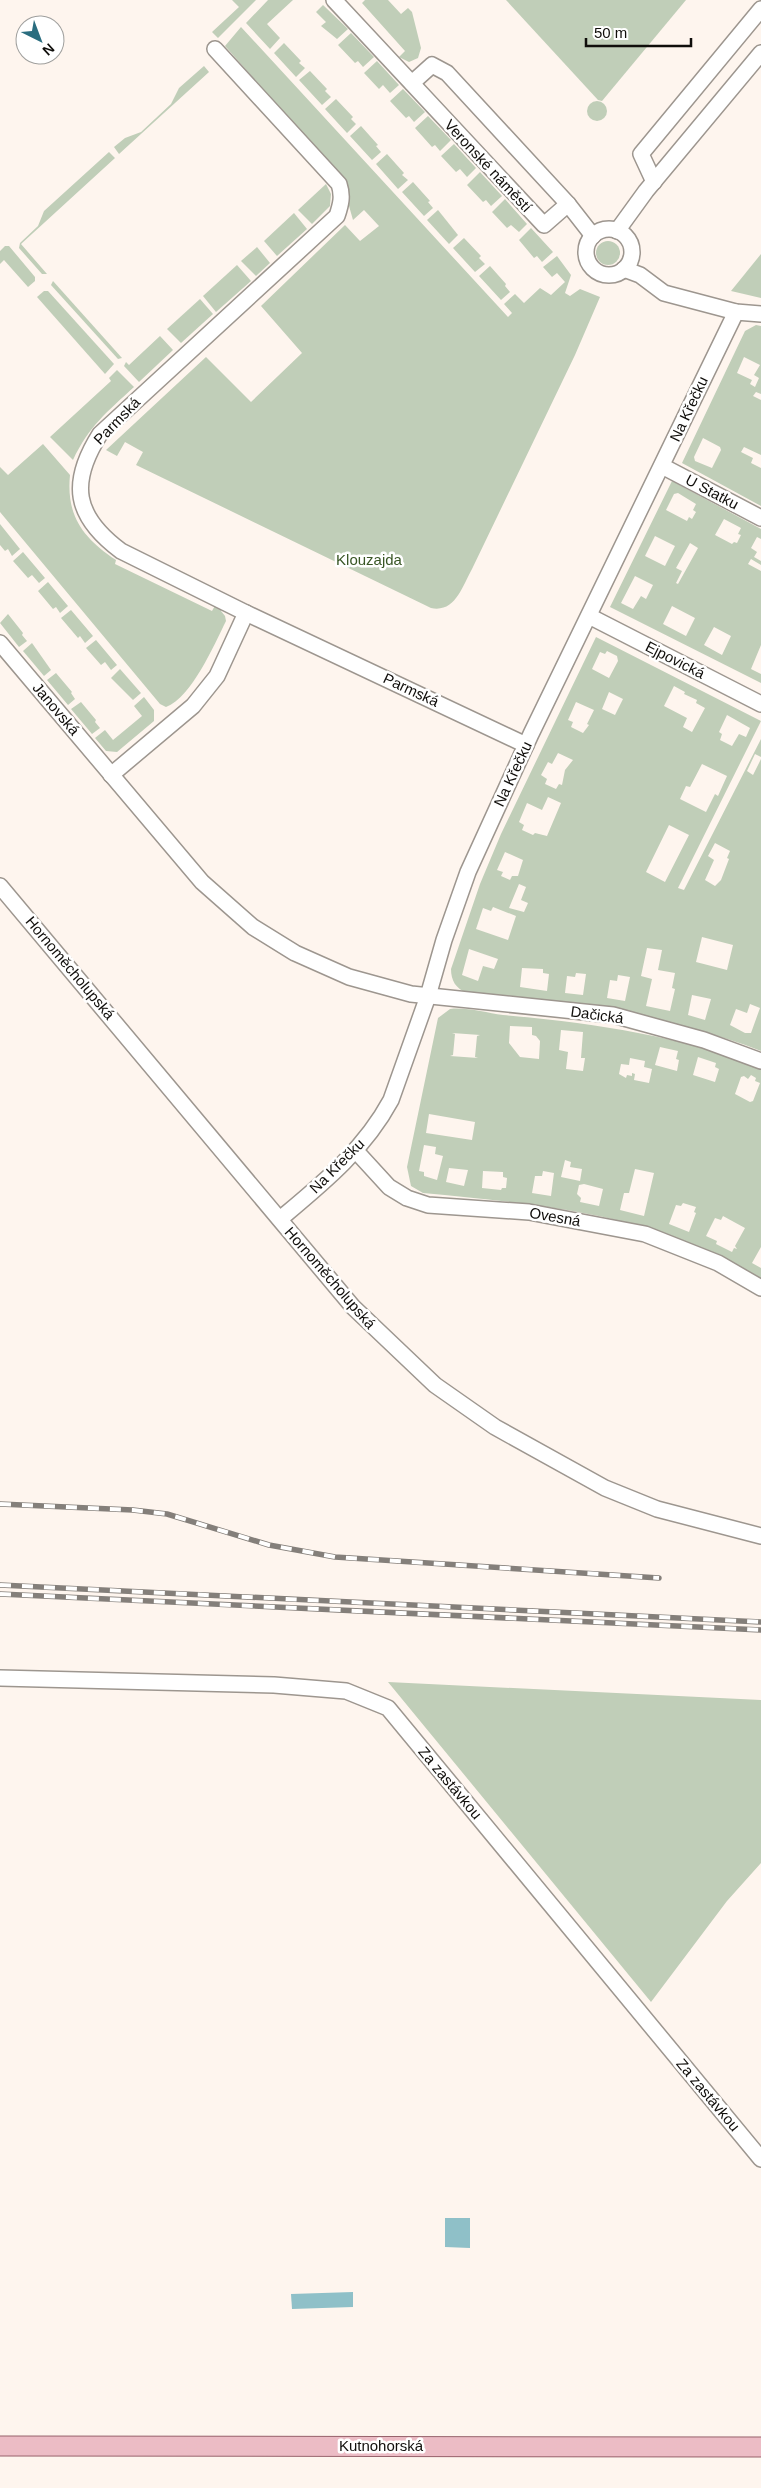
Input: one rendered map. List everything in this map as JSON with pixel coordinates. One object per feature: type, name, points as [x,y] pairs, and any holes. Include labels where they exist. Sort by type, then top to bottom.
[{"type":"main road","name":"Kutnohorská","points":[[0,2446],[761,2447]]},
{"type":"street","name":"Veronské náměstí","points":[[334,0],[544,225],[568,204]]},
{"type":"street","points":[[654,182],[641,154],[761,9]]},
{"type":"street","name":"Parmská","points":[[215,49],[339,184],[342,193],[339,209],[337,216],[100,434],[87,455],[81,475],[81,498],[88,519],[107,540],[121,550],[246,613],[526,744]]},
{"type":"street","points":[[617,231],[654,182],[761,53]]},
{"type":"street","points":[[412,82],[432,65],[447,73],[568,204],[593,236]]},
{"type":"street","points":[[604,230],[617,231],[624,234],[631,248],[629,262],[624,269],[610,275],[595,270],[586,258],[588,242],[593,236],[604,230]]},
{"type":"street","points":[[624,269],[640,276],[664,293],[736,312],[761,314]]},
{"type":"street","name":"Na Křečku","points":[[280,1219],[356,1151],[383,1115],[391,1100],[428,996],[444,940],[468,872],[526,744],[736,312]]},
{"type":"street","name":"U Statku","points":[[662,466],[761,518]]},
{"type":"street","points":[[111,776],[193,706],[216,676],[246,613]]},
{"type":"street","name":"Ejpovická","points":[[589,616],[761,704]]},
{"type":"street","name":"Janovská","points":[[0,643],[181,860],[202,882],[253,927],[296,954],[349,977],[411,994],[428,996]]},
{"type":"street","name":"Hornoměcholupská","points":[[0,886],[353,1307],[409,1363],[467,1409],[530,1448],[606,1488],[657,1509],[761,1536]]},
{"type":"street","name":"Dačická","points":[[428,996],[613,1015],[704,1040],[761,1061]]},
{"type":"street","name":"Ovesná","points":[[356,1151],[389,1187],[407,1198],[428,1205],[529,1212],[645,1234],[718,1263],[761,1288]]},
{"type":"street","name":"Za zastávkou","points":[[0,1678],[274,1685],[346,1690],[388,1708],[761,2159]]},
{"type":"green space","points":[[232,0],[256,0],[218,38],[212,32],[239,7]]},
{"type":"green space","points":[[268,0],[293,0],[267,24],[280,38],[270,49],[246,23]]},
{"type":"green space","points":[[365,0],[388,0],[401,14],[408,8],[412,12],[421,48],[418,58],[409,62],[399,57],[405,51],[362,3]]},
{"type":"green space","points":[[506,0],[686,0],[602,101],[598,100]]},
{"type":"green space","points":[[323,5],[348,29],[337,39],[321,26],[326,22],[316,12]]},
{"type":"green space","name":"Klouzajda","points":[[241,27],[508,317],[512,313],[504,304],[515,294],[524,303],[540,288],[551,295],[565,282],[557,273],[552,277],[543,267],[557,256],[571,275],[565,293],[570,296],[580,289],[600,297],[575,355],[472,569],[457,597],[446,607],[431,608],[136,465],[143,452],[125,442],[117,456],[106,450],[206,357],[251,402],[302,353],[261,306],[345,225],[360,241],[379,226],[364,210],[353,220],[349,206],[347,184],[225,46]]},
{"type":"green space","points":[[351,33],[374,57],[363,67],[358,61],[355,63],[338,45]]},
{"type":"green space","points":[[284,43],[305,68],[296,77],[274,53]]},
{"type":"green space","points":[[377,61],[399,85],[390,93],[383,85],[379,89],[364,73]]},
{"type":"green space","points":[[204,66],[209,72],[119,154],[114,147],[125,138],[141,132],[171,104],[179,88]]},
{"type":"green space","points":[[310,71],[327,89],[325,91],[331,97],[322,105],[299,80]]},
{"type":"green space","points":[[403,89],[425,112],[414,122],[409,116],[406,118],[390,101]]},
{"type":"green space","points":[[336,99],[353,117],[351,119],[356,124],[347,133],[325,109]]},
{"type":"green space","points":[[597,101],[604,104],[607,111],[604,118],[597,121],[590,118],[587,111],[590,104]]},
{"type":"green space","points":[[428,116],[451,140],[440,151],[435,145],[432,147],[415,128]]},
{"type":"green space","points":[[361,126],[378,145],[376,146],[381,152],[372,160],[350,136]]},
{"type":"green space","points":[[454,144],[476,168],[467,177],[460,169],[456,172],[441,156]]},
{"type":"green space","points":[[109,152],[115,158],[21,244],[47,274],[42,274],[19,248],[20,243],[38,226],[44,211]]},
{"type":"green space","points":[[387,154],[404,173],[402,175],[408,180],[398,189],[376,164]]},
{"type":"green space","points":[[480,172],[502,196],[491,206],[486,200],[483,202],[467,185]]},
{"type":"green space","points":[[413,182],[430,201],[428,202],[433,208],[424,216],[402,192]]},
{"type":"green space","points":[[326,184],[331,194],[330,206],[312,224],[298,210]]},
{"type":"green space","points":[[505,199],[527,224],[519,232],[511,225],[507,228],[492,212]]},
{"type":"green space","points":[[438,210],[458,235],[449,244],[427,220]]},
{"type":"green space","points":[[294,213],[307,229],[277,256],[264,241]]},
{"type":"green space","points":[[531,228],[553,252],[542,262],[537,256],[534,258],[519,240]]},
{"type":"green space","points":[[464,238],[481,256],[479,258],[485,264],[475,272],[453,248]]},
{"type":"green space","points":[[608,241],[617,244],[620,253],[617,262],[608,265],[599,262],[596,253],[599,244]]},
{"type":"green space","points":[[5,246],[9,246],[35,277],[35,281],[28,287],[4,260],[0,264],[0,251]]},
{"type":"green space","points":[[257,247],[270,263],[256,276],[241,261]]},
{"type":"green space","points":[[761,254],[761,298],[731,291]]},
{"type":"green space","points":[[237,265],[251,281],[216,312],[203,296]]},
{"type":"green space","points":[[490,266],[506,284],[505,286],[510,292],[501,300],[479,276]]},
{"type":"green space","points":[[53,281],[122,358],[118,359],[51,285]]},
{"type":"green space","points":[[44,291],[48,291],[114,364],[105,374],[37,297]]},
{"type":"green space","points":[[200,299],[213,314],[181,343],[167,329]]},
{"type":"green space","points":[[756,325],[761,326],[761,394],[756,392],[753,396],[761,400],[761,455],[744,447],[741,452],[753,458],[751,463],[761,468],[761,506],[682,463],[745,331]],"holes":[[[744,357],[760,365],[754,375],[759,378],[755,387],[750,384],[752,380],[737,373]],[[703,438],[720,447],[721,450],[712,468],[695,461],[694,457]]]},
{"type":"green space","points":[[160,336],[173,350],[139,382],[124,366],[126,362],[129,365]]},
{"type":"green space","points":[[117,370],[134,387],[92,429],[73,460],[50,437],[111,381],[109,378]]},
{"type":"green space","points":[[43,444],[70,475],[69,490],[71,502],[79,525],[94,543],[116,560],[115,564],[212,611],[217,602],[223,605],[221,611],[226,621],[209,656],[185,693],[166,707],[160,704],[0,512],[0,467],[8,475]]},
{"type":"green space","points":[[672,481],[761,529],[761,539],[757,537],[751,548],[757,552],[754,557],[761,561],[761,565],[751,559],[748,564],[761,571],[761,645],[751,669],[761,674],[761,683],[610,607]],"holes":[[[678,493],[696,504],[693,510],[696,512],[692,519],[689,517],[687,521],[666,510],[674,494]],[[724,519],[741,528],[738,534],[741,535],[737,543],[734,542],[732,544],[715,535]],[[655,536],[675,546],[665,566],[645,556]],[[690,543],[698,548],[678,584],[676,583],[682,571],[676,568]],[[635,576],[653,585],[646,599],[641,596],[633,609],[621,603]],[[672,606],[695,618],[686,636],[663,624]],[[714,627],[731,636],[722,655],[704,645]]]},
{"type":"green space","points":[[0,524],[20,549],[12,556],[8,549],[5,551],[0,545]]},
{"type":"green space","points":[[23,552],[45,578],[39,583],[32,575],[28,578],[13,561]]},
{"type":"green space","points":[[48,582],[68,606],[60,613],[56,607],[53,609],[38,591]]},
{"type":"green space","points":[[71,610],[93,636],[85,643],[80,636],[78,638],[61,618]]},
{"type":"green space","points":[[8,614],[27,641],[19,647],[0,623]]},
{"type":"green space","points":[[596,637],[761,721],[678,888],[684,890],[761,739],[761,757],[755,754],[747,771],[753,775],[761,759],[761,1051],[725,1038],[652,1019],[578,1007],[466,993],[459,989],[453,981],[451,969],[480,884],[501,834]],"holes":[[[607,651],[617,656],[618,661],[609,678],[592,669],[600,652],[605,654]],[[674,686],[685,692],[684,694],[697,700],[696,703],[705,708],[692,732],[683,727],[687,718],[664,706]],[[609,692],[623,699],[615,715],[602,709]],[[576,702],[594,710],[587,724],[589,725],[583,733],[571,727],[573,722],[568,720]],[[727,715],[750,728],[746,737],[739,734],[732,746],[720,740],[722,734],[719,732]],[[558,753],[573,760],[565,770],[562,785],[559,784],[556,789],[545,784],[547,779],[541,775],[548,762],[552,764]],[[702,764],[727,776],[718,796],[715,794],[706,812],[680,799],[686,786],[690,787]],[[548,797],[561,803],[547,836],[535,833],[533,835],[522,830],[524,825],[519,822],[527,803],[542,810]],[[669,825],[689,835],[665,882],[646,872]],[[715,843],[730,851],[727,858],[729,859],[721,880],[715,886],[705,880],[714,860],[708,856]],[[505,852],[523,860],[518,876],[512,876],[510,880],[501,876],[503,872],[497,870]],[[519,884],[526,887],[521,900],[528,903],[524,912],[509,908]],[[493,907],[516,916],[508,940],[476,929],[483,908],[491,911]],[[702,937],[733,945],[727,970],[696,962]],[[647,948],[662,950],[658,970],[675,973],[672,988],[675,989],[670,1011],[646,1006],[652,979],[641,976]],[[469,949],[498,959],[494,969],[483,966],[478,981],[462,975]],[[522,968],[543,969],[543,973],[549,974],[547,991],[520,987]],[[576,973],[586,974],[583,995],[565,993],[567,976],[575,977]],[[618,975],[630,977],[625,1001],[607,998],[610,980],[617,981]],[[692,995],[711,999],[705,1020],[688,1015]],[[750,1004],[760,1008],[751,1033],[745,1033],[730,1025],[736,1009],[747,1013]]]},
{"type":"green space","points":[[96,640],[117,665],[111,670],[105,662],[101,665],[86,648]]},
{"type":"green space","points":[[32,643],[51,670],[44,676],[23,651]]},
{"type":"green space","points":[[120,669],[141,693],[133,700],[111,678]]},
{"type":"green space","points":[[56,673],[72,692],[75,699],[68,705],[47,680]]},
{"type":"green space","points":[[144,697],[154,710],[154,721],[117,752],[106,751],[95,738],[105,730],[113,740],[142,716],[134,706]]},
{"type":"green space","points":[[81,702],[100,728],[92,734],[71,709]]},
{"type":"green space","points":[[450,1009],[463,1009],[602,1027],[634,1032],[698,1047],[761,1068],[761,1247],[752,1263],[761,1268],[761,1280],[703,1249],[628,1223],[594,1215],[526,1204],[423,1193],[411,1186],[407,1167],[438,1018]],"holes":[[[510,1026],[532,1027],[532,1035],[536,1036],[540,1041],[539,1059],[520,1057],[509,1043]],[[561,1030],[583,1032],[581,1058],[585,1058],[583,1071],[566,1069],[568,1052],[559,1050]],[[452,1033],[480,1035],[477,1036],[475,1057],[478,1058],[450,1056],[453,1055],[455,1034]],[[660,1047],[678,1051],[676,1059],[679,1060],[677,1071],[655,1065]],[[698,1057],[716,1063],[715,1067],[719,1069],[715,1082],[693,1075]],[[630,1058],[645,1061],[644,1067],[652,1069],[649,1083],[634,1080],[635,1074],[632,1073],[632,1076],[627,1075],[626,1078],[619,1074],[621,1064],[629,1065]],[[751,1075],[756,1078],[755,1081],[760,1083],[753,1101],[750,1102],[735,1094],[741,1077],[744,1076],[748,1079]],[[429,1114],[475,1122],[472,1140],[426,1133]],[[424,1145],[436,1147],[435,1154],[443,1156],[437,1180],[424,1176],[424,1172],[419,1171]],[[565,1160],[571,1162],[570,1167],[582,1169],[580,1181],[561,1177]],[[449,1168],[468,1170],[464,1186],[446,1182]],[[635,1169],[654,1173],[644,1216],[620,1210],[624,1193],[629,1193]],[[483,1171],[503,1172],[503,1177],[507,1178],[506,1188],[501,1190],[482,1188]],[[543,1171],[554,1173],[551,1196],[532,1193],[535,1176],[542,1176]],[[584,1184],[603,1189],[599,1206],[580,1202],[581,1198],[577,1194],[579,1185]],[[683,1203],[696,1207],[694,1212],[696,1213],[689,1232],[669,1224],[676,1205],[681,1206]],[[723,1216],[745,1228],[735,1246],[737,1249],[734,1248],[732,1252],[716,1244],[717,1241],[706,1236],[715,1218],[721,1220]]]},
{"type":"green space","points":[[388,1682],[761,1700],[761,1863],[727,1901],[651,2002]]},
{"type":"water","points":[[445,2218],[470,2218],[470,2248],[445,2247]]},
{"type":"water","points":[[353,2292],[353,2307],[292,2309],[291,2294]]},
{"type":"railway","points":[[0,1504],[133,1510],[167,1514],[269,1545],[335,1557],[659,1578]]},
{"type":"railway","points":[[0,1585],[761,1622]]},
{"type":"railway","points":[[0,1594],[761,1630]]}]
